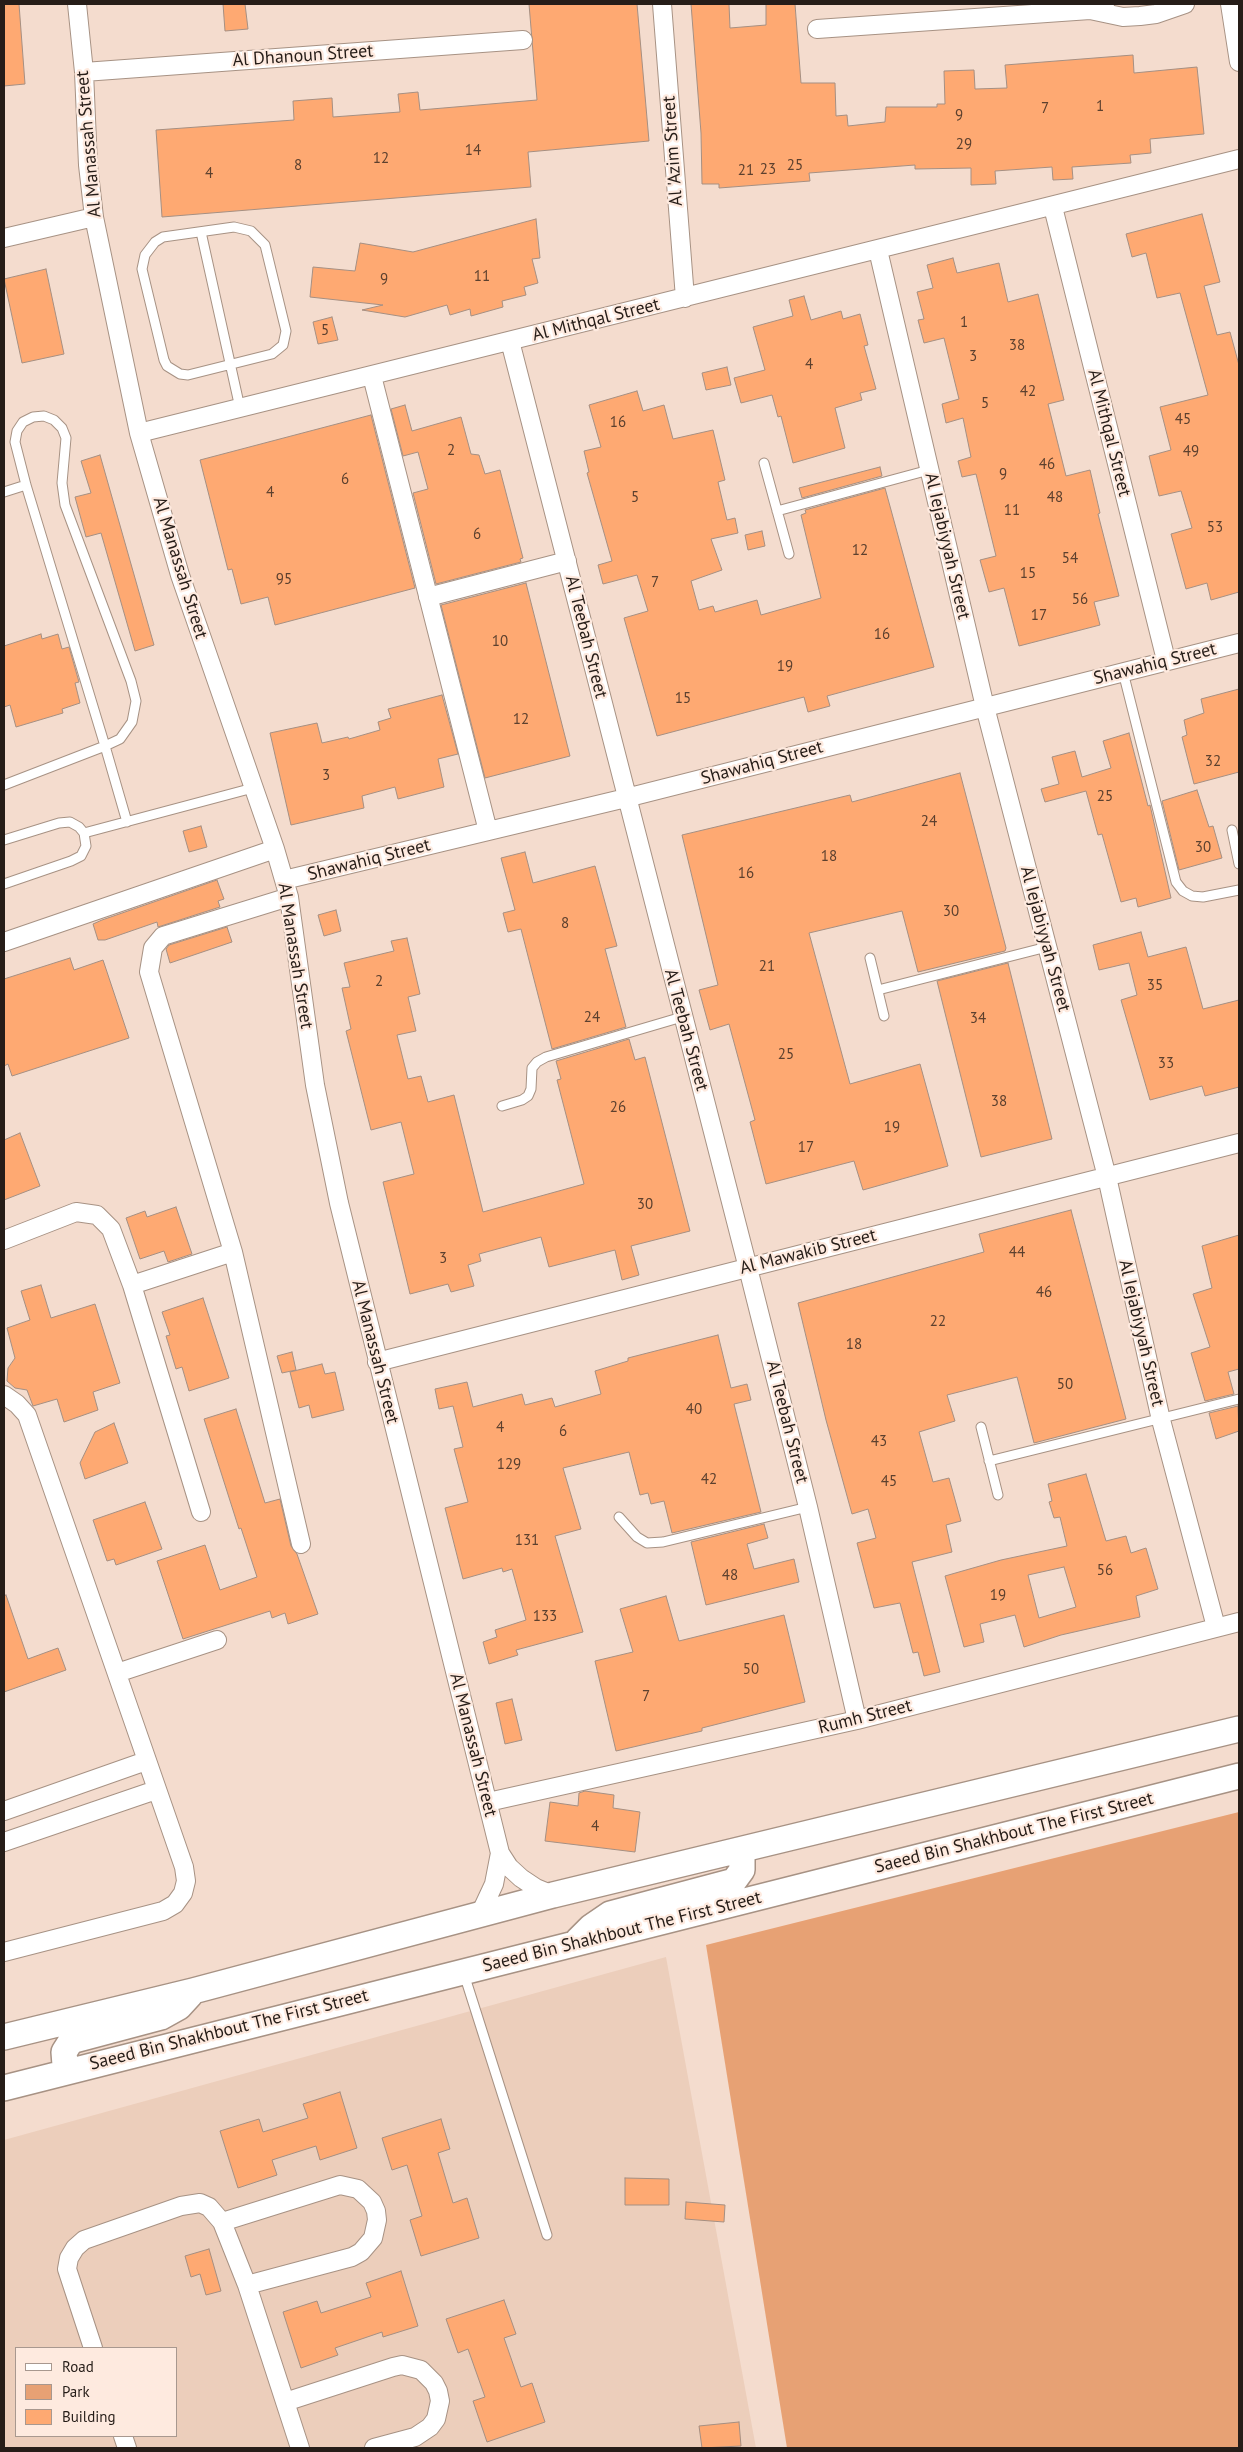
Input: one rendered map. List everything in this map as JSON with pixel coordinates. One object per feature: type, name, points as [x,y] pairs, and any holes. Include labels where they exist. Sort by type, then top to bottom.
[{"type":"main road","points":[[4,2037],[193,1991],[553,1895],[1239,1729]]},
{"type":"main road","name":"Saeed Bin Shakhbout The First Street","points":[[4,2088],[1239,1776]]},
{"type":"main road","points":[[575,1944],[591,1927],[610,1914],[734,1881],[742,1870],[744,1863],[739,1850]]},
{"type":"main road","points":[[70,2070],[65,2065],[64,2052],[71,2041],[162,2017],[180,2007],[193,1991]]},
{"type":"street","name":"Al Manassah Street","points":[[77,4],[84,72],[88,165],[94,217],[139,432],[180,575],[284,880],[315,1085],[339,1203],[500,1853],[509,1867],[521,1878],[536,1888],[553,1895]]},
{"type":"street","name":"Al 'Azim Street","points":[[662,4],[685,298]]},
{"type":"street","points":[[817,29],[1097,7],[1114,15],[1140,16],[1156,14],[1184,4]]},
{"type":"street","points":[[1230,4],[1239,62]]},
{"type":"street","name":"Al Dhanoun Street","points":[[84,72],[523,40]]},
{"type":"street","name":"Al Mithqal Street","points":[[139,432],[1053,207],[1239,159]]},
{"type":"street","name":"Al Mithqal Street","points":[[1053,207],[1166,660]]},
{"type":"street","points":[[4,238],[94,217]]},
{"type":"street","name":"Al Iejabiyyah Street","points":[[878,250],[985,706],[1107,1177],[1161,1420],[1216,1627]]},
{"type":"street","name":"Al Teebah Street","points":[[510,341],[682,1017],[748,1268],[808,1507],[857,1720]]},
{"type":"street","points":[[372,376],[488,831]]},
{"type":"street","points":[[428,597],[567,561]]},
{"type":"street","name":"Shawahiq Street","points":[[284,880],[626,798],[1239,642]]},
{"type":"street","points":[[4,942],[275,849]]},
{"type":"street","points":[[288,898],[164,936],[153,948],[149,960],[149,972],[233,1252],[302,1544]]},
{"type":"street","name":"Al Mawakib Street","points":[[377,1362],[1239,1143]]},
{"type":"street","points":[[4,1240],[76,1212],[97,1215],[112,1229],[132,1285],[201,1512]]},
{"type":"street","points":[[132,1285],[233,1252]]},
{"type":"street","points":[[4,1395],[28,1415],[184,1867],[186,1882],[184,1893],[175,1904],[163,1911],[4,1952]]},
{"type":"street","name":"Rumh Street","points":[[488,1802],[857,1720],[1239,1622]]},
{"type":"street","points":[[117,1673],[217,1640]]},
{"type":"street","points":[[4,1811],[146,1760]]},
{"type":"street","points":[[4,1842],[156,1790]]},
{"type":"street","name":"Al Manassah Street","points":[[480,1914],[489,1898],[498,1868],[500,1853]]},
{"type":"street","points":[[222,2222],[340,2185],[358,2189],[372,2202],[376,2211],[377,2220],[373,2238],[360,2252],[352,2257],[247,2286]]},
{"type":"street","points":[[93,2347],[67,2269],[69,2258],[75,2248],[84,2240],[190,2203],[209,2207],[222,2222],[247,2286],[300,2448]]},
{"type":"street","points":[[285,2402],[393,2367],[402,2365],[421,2370],[434,2383],[438,2391],[440,2401],[436,2419],[430,2427],[415,2437],[374,2448]]},
{"type":"lane","points":[[243,228],[257,234],[262,239],[286,331],[283,345],[272,354],[188,375],[180,374],[168,366],[164,360],[142,269],[145,254],[155,242],[163,237],[201,232],[243,228]]},
{"type":"lane","points":[[201,232],[240,408]]},
{"type":"lane","points":[[4,785],[105,746],[120,739],[132,722],[136,701],[131,681],[64,500],[62,483],[66,438],[62,428],[54,420],[44,416],[33,417],[23,422],[17,431],[15,442],[26,485],[105,746],[127,822]]},
{"type":"lane","points":[[764,463],[789,554]]},
{"type":"lane","points":[[777,511],[929,470]]},
{"type":"lane","points":[[4,492],[26,485]]},
{"type":"lane","points":[[1123,672],[1176,882],[1183,891],[1192,896],[1203,897],[1239,890]]},
{"type":"lane","points":[[84,833],[253,788]]},
{"type":"lane","points":[[4,840],[59,823],[70,822],[79,827],[84,833],[86,846],[81,856],[71,861],[4,884]]},
{"type":"lane","points":[[1232,830],[1239,864]]},
{"type":"lane","points":[[878,990],[1047,947]]},
{"type":"lane","points":[[870,958],[884,1016]]},
{"type":"lane","points":[[502,1106],[522,1100],[528,1096],[531,1089],[532,1068],[537,1062],[546,1057],[682,1017]]},
{"type":"lane","points":[[989,1461],[1161,1420],[1239,1399]]},
{"type":"lane","points":[[981,1427],[998,1495]]},
{"type":"lane","points":[[619,1517],[637,1537],[647,1543],[663,1542],[808,1507]]},
{"type":"lane","points":[[463,1972],[547,2235]]},
{"type":"shaded area","points":[[666,1957],[756,2448],[4,2448],[4,2140]]},
{"type":"green space","points":[[1239,1812],[1239,2448],[787,2448],[706,1945]]},
{"type":"building","points":[[4,4],[19,4],[25,84],[4,86]]},
{"type":"building","points":[[223,4],[245,4],[248,29],[225,31]]},
{"type":"building","points":[[529,4],[637,4],[649,141],[528,152],[531,187],[162,217],[156,130],[294,120],[293,101],[332,98],[333,117],[400,112],[398,94],[418,92],[420,110],[537,100]]},
{"type":"building","points":[[691,4],[729,4],[730,28],[766,25],[766,4],[795,4],[801,83],[835,83],[836,116],[847,115],[848,126],[885,122],[886,107],[937,107],[937,104],[945,104],[944,71],[974,70],[975,89],[1007,88],[1005,65],[1133,55],[1134,73],[1197,67],[1204,134],[1150,139],[1151,153],[1130,155],[1131,163],[1072,167],[1073,179],[1053,180],[1052,167],[995,171],[996,184],[971,185],[971,168],[915,169],[915,165],[809,173],[810,181],[719,188],[719,184],[702,184],[701,133]]},
{"type":"building","points":[[1202,214],[1220,282],[1204,286],[1217,335],[1230,332],[1239,365],[1239,592],[1211,600],[1207,583],[1186,589],[1171,534],[1192,528],[1181,491],[1159,496],[1149,456],[1171,450],[1160,407],[1208,395],[1180,293],[1157,298],[1146,253],[1132,257],[1126,234]]},
{"type":"building","points":[[536,219],[540,258],[532,259],[538,283],[524,287],[526,295],[502,301],[503,307],[471,316],[470,309],[450,315],[447,305],[405,317],[362,310],[383,305],[310,297],[313,267],[355,271],[360,243],[413,252]]},
{"type":"building","points":[[953,258],[957,273],[999,263],[1008,302],[1038,294],[1064,400],[1048,404],[1066,476],[1090,470],[1100,513],[1098,514],[1119,596],[1094,602],[1100,625],[1019,646],[1004,588],[989,592],[980,560],[996,556],[976,474],[962,477],[958,461],[971,457],[963,418],[946,423],[942,404],[959,399],[944,338],[924,343],[918,320],[924,319],[917,292],[933,288],[927,265]]},
{"type":"building","points":[[46,269],[64,354],[22,363],[4,279]]},
{"type":"building","points":[[804,296],[811,320],[841,311],[843,319],[860,314],[868,345],[864,346],[876,389],[860,393],[862,400],[835,408],[845,448],[793,463],[781,416],[778,417],[772,395],[741,403],[734,378],[765,370],[753,327],[793,316],[789,300]]},
{"type":"building","points":[[332,317],[338,340],[318,344],[313,322]]},
{"type":"building","points":[[727,367],[731,385],[706,390],[702,373]]},
{"type":"building","points":[[637,391],[643,411],[664,405],[673,439],[713,430],[725,480],[718,482],[727,520],[735,518],[738,533],[711,539],[722,570],[691,581],[699,610],[713,606],[715,612],[757,600],[761,615],[821,598],[801,515],[806,513],[805,510],[885,488],[934,667],[827,696],[830,706],[808,712],[804,697],[657,736],[624,618],[648,611],[637,575],[603,584],[598,565],[612,561],[587,473],[589,472],[584,451],[601,447],[589,405]]},
{"type":"building","points":[[405,405],[412,431],[461,417],[471,454],[479,455],[485,474],[500,470],[523,558],[520,559],[521,562],[436,584],[413,493],[428,489],[418,452],[403,456],[391,409]]},
{"type":"building","points":[[371,415],[415,588],[275,625],[268,597],[241,604],[232,569],[228,570],[200,460]]},
{"type":"building","points":[[100,455],[154,645],[135,651],[101,533],[86,537],[75,497],[91,493],[81,461]]},
{"type":"building","points":[[880,467],[882,476],[802,498],[799,488]]},
{"type":"building","points":[[762,531],[765,546],[748,550],[745,535]]},
{"type":"building","points":[[526,583],[570,756],[485,778],[441,605]]},
{"type":"building","points":[[41,634],[42,639],[58,634],[62,649],[69,647],[79,682],[75,683],[80,703],[62,709],[63,713],[16,727],[10,705],[4,707],[4,646]]},
{"type":"building","points":[[1239,689],[1239,772],[1194,784],[1182,737],[1187,735],[1184,720],[1204,713],[1201,699]]},
{"type":"building","points":[[442,695],[458,754],[438,759],[444,787],[398,799],[395,787],[362,796],[364,808],[291,825],[270,733],[317,723],[322,743],[348,737],[349,739],[380,730],[378,722],[391,718],[388,709]]},
{"type":"building","points":[[1129,733],[1148,806],[1150,805],[1171,898],[1138,907],[1136,898],[1121,902],[1102,834],[1098,835],[1086,791],[1045,802],[1041,789],[1059,784],[1052,757],[1075,751],[1082,777],[1111,768],[1103,741]]},
{"type":"building","points":[[960,773],[1006,948],[1005,951],[918,972],[902,911],[809,933],[850,1084],[920,1064],[948,1166],[863,1190],[854,1161],[766,1184],[750,1122],[755,1120],[729,1024],[710,1030],[699,990],[718,985],[682,835],[850,795],[852,802]]},
{"type":"building","points":[[1197,790],[1209,827],[1213,826],[1222,858],[1179,870],[1162,801]]},
{"type":"building","points":[[201,826],[207,847],[189,852],[183,831]]},
{"type":"building","points":[[525,852],[533,883],[595,866],[617,946],[605,949],[626,1027],[552,1049],[521,929],[508,932],[503,913],[515,910],[501,858]]},
{"type":"building","points":[[217,880],[224,899],[218,901],[220,907],[158,927],[157,922],[105,940],[98,940],[93,924]]},
{"type":"building","points":[[336,910],[341,931],[324,936],[318,915]]},
{"type":"building","points":[[227,927],[232,942],[170,963],[166,949],[169,945]]},
{"type":"building","points":[[1141,932],[1148,957],[1186,947],[1203,1009],[1239,1000],[1239,1087],[1205,1096],[1202,1086],[1150,1100],[1121,1000],[1137,995],[1129,963],[1099,970],[1093,945]]},
{"type":"building","points":[[407,938],[420,994],[408,997],[416,1031],[397,1035],[408,1079],[421,1076],[428,1102],[454,1095],[483,1212],[584,1184],[557,1080],[561,1079],[556,1061],[629,1039],[635,1060],[645,1057],[690,1231],[631,1246],[639,1275],[622,1280],[615,1250],[549,1267],[541,1237],[479,1254],[481,1261],[468,1265],[474,1286],[451,1292],[448,1284],[410,1294],[383,1182],[414,1174],[401,1122],[371,1130],[346,1031],[351,1029],[342,988],[350,987],[344,963],[394,951],[391,941]]},
{"type":"building","points":[[70,958],[74,970],[103,960],[129,1038],[12,1076],[8,1064],[4,1066],[4,979]]},
{"type":"building","points":[[1008,963],[1052,1139],[981,1157],[937,981]]},
{"type":"building","points":[[20,1133],[40,1186],[4,1200],[4,1140]]},
{"type":"building","points":[[176,1207],[192,1254],[168,1262],[164,1251],[140,1259],[126,1218],[145,1211],[147,1217]]},
{"type":"building","points":[[1071,1210],[1126,1419],[1034,1443],[1017,1377],[947,1395],[955,1421],[919,1432],[933,1482],[949,1478],[961,1521],[946,1525],[952,1552],[912,1562],[940,1672],[924,1676],[918,1652],[913,1653],[900,1603],[874,1608],[857,1543],[876,1538],[868,1509],[852,1514],[826,1420],[798,1303],[984,1252],[979,1234]]},
{"type":"building","points":[[1239,1235],[1239,1369],[1228,1372],[1234,1394],[1205,1401],[1191,1353],[1210,1347],[1193,1294],[1212,1288],[1202,1246]]},
{"type":"building","points":[[41,1285],[51,1318],[95,1304],[120,1383],[93,1392],[98,1410],[64,1422],[57,1399],[33,1406],[27,1390],[15,1388],[7,1381],[8,1368],[15,1358],[7,1328],[30,1320],[21,1291]]},
{"type":"building","points":[[203,1298],[229,1378],[189,1391],[182,1367],[176,1369],[166,1336],[170,1335],[162,1312]]},
{"type":"building","points":[[718,1335],[731,1388],[747,1384],[751,1400],[734,1404],[761,1512],[672,1533],[664,1501],[651,1504],[648,1493],[640,1495],[629,1452],[563,1468],[581,1529],[555,1536],[583,1632],[516,1650],[518,1655],[489,1664],[483,1642],[497,1637],[495,1630],[526,1620],[512,1569],[503,1572],[502,1568],[463,1579],[445,1508],[468,1502],[454,1449],[463,1447],[453,1406],[439,1409],[435,1389],[467,1382],[473,1407],[522,1394],[525,1405],[552,1398],[555,1407],[601,1394],[595,1371],[628,1361],[628,1358]]},
{"type":"building","points":[[292,1352],[296,1370],[282,1373],[277,1356]]},
{"type":"building","points":[[322,1364],[325,1374],[335,1372],[344,1410],[312,1418],[309,1405],[299,1408],[290,1372]]},
{"type":"building","points":[[1238,1406],[1239,1431],[1216,1439],[1209,1413]]},
{"type":"building","points":[[236,1409],[265,1503],[280,1499],[291,1546],[297,1554],[318,1614],[288,1624],[285,1613],[272,1618],[270,1611],[183,1639],[157,1561],[205,1545],[220,1590],[257,1577],[241,1528],[239,1529],[204,1419]]},
{"type":"building","points":[[114,1423],[128,1463],[85,1479],[80,1463],[95,1432]]},
{"type":"building","points":[[1086,1474],[1106,1541],[1126,1536],[1131,1553],[1146,1548],[1158,1589],[1136,1596],[1140,1617],[1061,1635],[1024,1647],[1015,1615],[980,1624],[984,1642],[964,1647],[945,1576],[1001,1560],[1067,1546],[1060,1517],[1054,1518],[1049,1502],[1052,1501],[1048,1484]],"holes":[[[1064,1567],[1076,1607],[1039,1618],[1028,1575]]]},
{"type":"building","points":[[145,1502],[162,1549],[116,1565],[114,1559],[107,1561],[93,1520]]},
{"type":"building","points":[[764,1524],[768,1538],[747,1544],[754,1569],[794,1559],[799,1582],[706,1605],[691,1542]]},
{"type":"building","points":[[6,1595],[28,1659],[58,1648],[66,1670],[4,1692],[4,1596]]},
{"type":"building","points":[[666,1596],[679,1641],[784,1615],[805,1702],[702,1728],[702,1731],[616,1751],[595,1661],[633,1652],[620,1609]]},
{"type":"building","points":[[512,1699],[522,1740],[505,1744],[496,1703]]},
{"type":"building","points":[[585,1791],[614,1795],[613,1808],[640,1812],[635,1852],[545,1841],[550,1802],[578,1806],[579,1793]]},
{"type":"building","points":[[340,2092],[357,2148],[320,2160],[316,2146],[272,2160],[277,2175],[238,2188],[220,2131],[259,2119],[263,2132],[308,2118],[303,2104]]},
{"type":"building","points":[[441,2119],[450,2149],[438,2153],[453,2203],[467,2198],[479,2238],[421,2256],[410,2220],[422,2216],[407,2165],[392,2170],[382,2138]]},
{"type":"building","points":[[625,2178],[669,2179],[669,2205],[625,2205]]},
{"type":"building","points":[[686,2202],[725,2205],[724,2222],[685,2219]]},
{"type":"building","points":[[209,2249],[221,2291],[206,2295],[200,2274],[191,2277],[185,2256]]},
{"type":"building","points":[[401,2271],[418,2326],[383,2337],[382,2332],[335,2348],[338,2355],[301,2368],[283,2312],[317,2301],[321,2313],[371,2297],[366,2283]]},
{"type":"building","points":[[504,2300],[516,2334],[504,2338],[521,2387],[532,2383],[545,2422],[487,2442],[473,2401],[485,2397],[468,2349],[458,2353],[446,2319]]},
{"type":"building","points":[[739,2422],[741,2446],[702,2448],[699,2426]]}]
